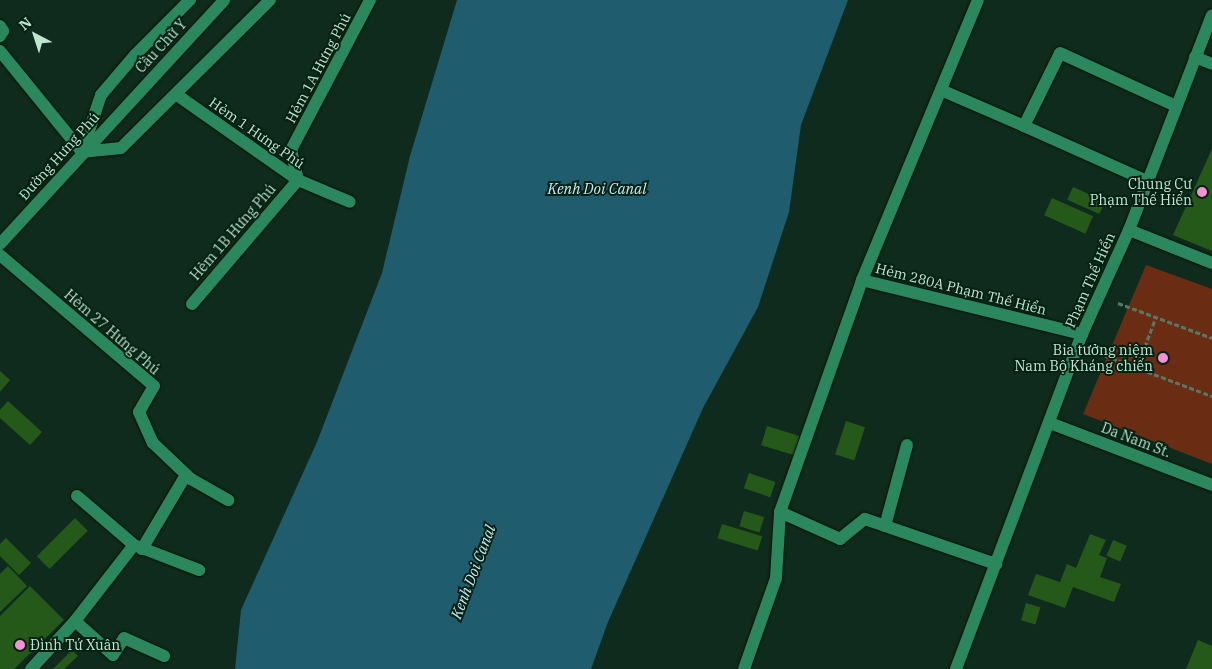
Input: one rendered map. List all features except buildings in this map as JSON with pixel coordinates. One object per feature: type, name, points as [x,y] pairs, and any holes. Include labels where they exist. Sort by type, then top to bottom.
[{"type":"main road","points":[[82,152],[101,95],[135,56],[190,0]]},
{"type":"main road","name":"Cầu Chữ Y","points":[[141,90],[224,0]]},
{"type":"main road","points":[[82,152],[121,148],[177,95],[270,0]]},
{"type":"main road","name":"Hẻm 1A Hưng Phú","points":[[298,180],[291,150],[370,0]]},
{"type":"main road","points":[[744,669],[776,578],[780,512],[862,280],[978,0]]},
{"type":"main road","name":"Phạm Thế Hiển","points":[[956,669],[1080,339],[1129,230],[1212,15]]},
{"type":"main road","points":[[0,26],[3,31],[0,36]]},
{"type":"main road","points":[[0,51],[82,152]]},
{"type":"main road","points":[[1024,126],[1060,53],[1176,106]]},
{"type":"main road","points":[[1195,57],[1212,64]]},
{"type":"main road","name":"Đường Hưng Phú","points":[[0,244],[82,152],[141,90]]},
{"type":"main road","points":[[941,90],[1147,182]]},
{"type":"main road","name":"Hẻm 1 Hưng Phú","points":[[177,95],[298,180],[350,202]]},
{"type":"main road","name":"Hẻm 1B Hưng Phú","points":[[192,304],[298,180]]},
{"type":"main road","points":[[1129,230],[1212,263]]},
{"type":"main road","name":"Hẻm 27 Hưng Phú","points":[[0,255],[154,386],[139,412],[153,443],[186,475],[228,500]]},
{"type":"main road","name":"Hẻm 280A Phạm Thế Hiển","points":[[862,280],[1080,339]]},
{"type":"main road","name":"Da Nam St.","points":[[1050,423],[1212,484]]},
{"type":"main road","points":[[885,526],[907,445]]},
{"type":"main road","points":[[31,669],[76,621],[138,547],[186,475]]},
{"type":"main road","points":[[77,496],[138,547],[199,570]]},
{"type":"main road","points":[[780,512],[840,539],[865,519],[996,564]]},
{"type":"main road","points":[[76,621],[113,655],[124,638],[164,656]]},
{"type":"path","points":[[1099,296],[1212,338]]},
{"type":"path","points":[[1137,368],[1156,317]]},
{"type":"path","points":[[1080,339],[1137,368],[1212,396]]},
{"type":"shaded area","points":[[1146,265],[1212,289],[1212,464],[1083,414]]},
{"type":"water","name":"Kenh Doi Canal","points":[[457,0],[848,0],[801,125],[789,212],[758,307],[703,408],[608,622],[591,669],[235,669],[241,610],[317,442],[382,273],[410,156]]},
{"type":"place","name":"Chung Cư Phạm Thế Hiển","points":[[1202,192]]},
{"type":"place","name":"Bia tưởng niệm Nam Bộ Kháng chiến","points":[[1163,358]]},
{"type":"place","name":"Đình Tứ Xuân","points":[[20,645]]}]
